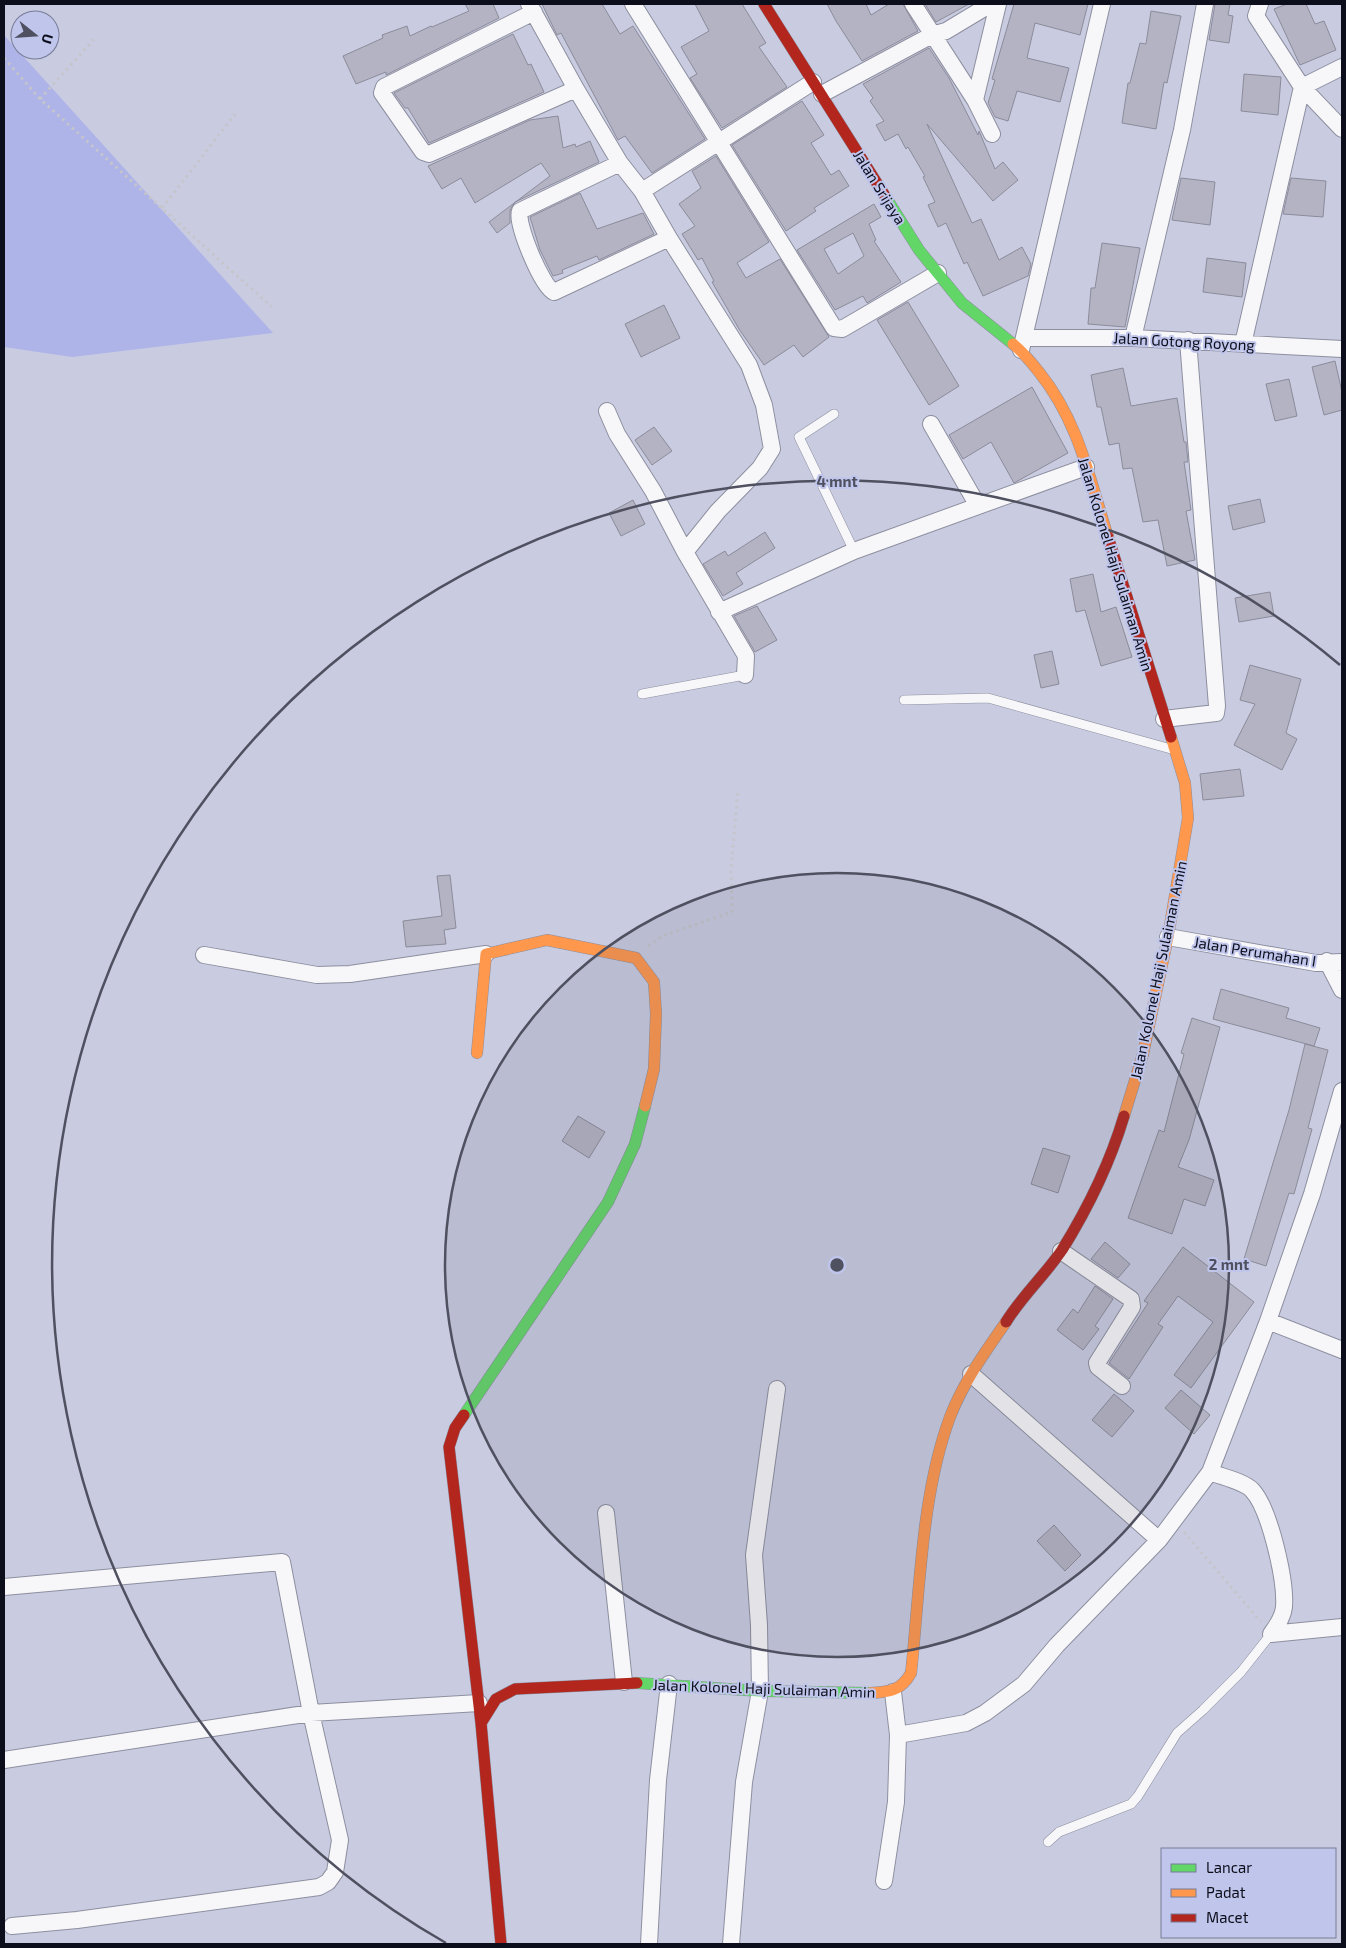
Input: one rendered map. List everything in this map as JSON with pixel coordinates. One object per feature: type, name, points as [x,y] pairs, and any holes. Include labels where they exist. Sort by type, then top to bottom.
[{"type":"street","points":[[633,4],[834,328],[842,329],[938,273]]},
{"type":"street","name":"Jalan Srijaya","points":[[764,4],[919,250],[962,303],[1023,344]]},
{"type":"street","points":[[913,4],[975,100],[992,134]]},
{"type":"street","points":[[642,191],[719,143],[818,88],[946,30],[991,4]]},
{"type":"street","points":[[975,100],[998,4]]},
{"type":"street","points":[[1023,344],[1102,4]]},
{"type":"street","points":[[1133,338],[1182,130],[1205,4]]},
{"type":"street","points":[[1260,4],[1256,16],[1302,87],[1342,129]]},
{"type":"street","points":[[576,89],[429,154],[424,152],[382,93],[384,87],[532,8],[576,89],[620,163],[642,191],[749,366],[764,405],[772,449],[760,468],[718,511],[685,552]]},
{"type":"street","points":[[1302,87],[1342,67]]},
{"type":"street","points":[[1243,344],[1302,87]]},
{"type":"street","points":[[620,163],[520,211],[518,217],[546,287],[554,292],[669,238]]},
{"type":"street","name":"Jalan Gotong Royong","points":[[1023,344],[1133,338],[1342,349]]},
{"type":"street","points":[[1164,719],[1216,713],[1217,706],[1188,340]]},
{"type":"street","name":"Jalan Kolonel Haji Sulaiman Amin","points":[[481,1722],[496,1699],[515,1689],[624,1682],[760,1691],[893,1692],[907,1680],[911,1673],[930,1491],[950,1417],[971,1374],[1012,1312],[1061,1251],[1090,1200],[1114,1149],[1142,1054],[1168,937],[1189,815],[1185,783],[1074,428],[1056,394],[1023,344]]},
{"type":"street","points":[[607,411],[617,434],[653,492],[719,612],[746,656],[745,675]]},
{"type":"street","points":[[931,424],[978,506]]},
{"type":"street","points":[[719,612],[854,552],[1086,467]]},
{"type":"street","name":"Jalan Perumahan I","points":[[1168,937],[1316,963],[1334,961]]},
{"type":"street","points":[[204,955],[318,975],[350,974],[486,954],[547,940],[636,958],[654,982],[656,1014],[654,1069],[635,1144],[608,1202],[455,1428],[449,1447],[481,1722],[501,1944]]},
{"type":"street","points":[[477,1053],[486,954]]},
{"type":"street","points":[[1334,961],[1342,990]]},
{"type":"street","points":[[898,1736],[966,1723],[985,1713],[1024,1684],[1057,1645],[1175,1522],[1210,1472],[1268,1321],[1312,1194],[1342,1091]]},
{"type":"street","points":[[1061,1251],[1131,1299],[1132,1307],[1097,1364],[1098,1367],[1122,1386]]},
{"type":"street","points":[[1268,1321],[1342,1350]]},
{"type":"street","points":[[971,1374],[1159,1540]]},
{"type":"street","points":[[731,1944],[744,1782],[760,1691],[754,1556],[777,1389]]},
{"type":"street","points":[[1210,1472],[1252,1490],[1266,1514],[1276,1546],[1284,1607],[1281,1619],[1271,1634]]},
{"type":"street","points":[[606,1513],[624,1682]]},
{"type":"street","points":[[4,1587],[282,1562],[311,1712],[340,1840],[335,1872],[328,1882],[319,1887],[77,1920],[12,1926]]},
{"type":"street","points":[[1271,1634],[1342,1627]]},
{"type":"street","points":[[649,1944],[658,1780],[669,1684]]},
{"type":"street","points":[[884,1881],[896,1802],[898,1736],[893,1692]]},
{"type":"street","points":[[4,1760],[311,1712],[479,1703]]},
{"type":"lane","points":[[834,414],[799,437],[854,552]]},
{"type":"lane","points":[[642,694],[745,675]]},
{"type":"lane","points":[[904,700],[988,698],[1173,749]]},
{"type":"lane","points":[[1048,1842],[1059,1832],[1131,1804],[1138,1796],[1177,1733],[1241,1672],[1271,1634]]},
{"type":"path","points":[[40,99],[95,38]]},
{"type":"path","points":[[4,58],[40,99],[272,307]]},
{"type":"path","points":[[162,208],[236,114]]},
{"type":"path","points":[[636,958],[649,945],[662,936],[732,912],[731,869],[738,791]]},
{"type":"path","points":[[1175,1522],[1271,1634]]},
{"type":"shaded area","points":[[4,35],[10,42],[10,60],[27,60],[273,333],[72,357],[4,347]]},
{"type":"building","points":[[465,4],[493,4],[499,18],[386,75],[386,72],[356,84],[343,56],[383,38],[382,35],[407,26],[410,36],[432,27],[469,11]]},
{"type":"building","points":[[542,4],[602,4],[620,34],[633,26],[705,139],[652,173],[625,136],[618,140],[561,33],[557,35]]},
{"type":"building","points":[[695,4],[742,4],[766,43],[759,47],[787,87],[722,128],[690,78],[697,74],[681,47],[709,31]]},
{"type":"building","points":[[827,4],[866,4],[871,15],[889,4],[903,4],[918,31],[862,61]]},
{"type":"building","points":[[925,4],[969,4],[936,22]]},
{"type":"building","points":[[1014,4],[1088,4],[1080,35],[1035,23],[1027,58],[1069,68],[1060,102],[1017,91],[1008,121],[995,117],[988,103],[995,80],[992,79]]},
{"type":"building","points":[[1215,4],[1230,4],[1228,15],[1233,16],[1229,43],[1209,40]]},
{"type":"building","points":[[1287,4],[1306,4],[1315,24],[1324,21],[1336,50],[1300,65],[1274,9]]},
{"type":"building","points":[[1151,11],[1181,16],[1167,83],[1164,82],[1156,129],[1122,123],[1128,83],[1130,83],[1140,43],[1146,44]]},
{"type":"building","points":[[513,34],[528,65],[531,64],[544,92],[429,143],[408,108],[405,108],[394,93]]},
{"type":"building","points":[[929,48],[949,78],[978,135],[979,131],[995,169],[1003,162],[1018,180],[993,201],[927,124],[972,223],[981,219],[999,260],[1022,247],[1031,264],[1028,276],[983,296],[967,262],[964,264],[946,223],[938,227],[928,205],[935,202],[923,177],[925,176],[908,147],[906,149],[898,134],[885,141],[876,125],[884,121],[870,101],[873,98],[863,84]]},
{"type":"building","points":[[1244,74],[1281,77],[1278,115],[1241,111]]},
{"type":"building","points":[[802,101],[824,135],[811,143],[831,175],[839,170],[849,186],[814,208],[816,211],[786,231],[732,145]]},
{"type":"building","points":[[558,116],[563,148],[575,144],[576,147],[590,141],[599,162],[516,201],[550,176],[541,163],[475,203],[461,178],[442,189],[428,166],[530,120]]},
{"type":"building","points":[[716,156],[769,242],[737,263],[746,278],[780,259],[829,337],[803,357],[794,345],[764,365],[739,329],[712,282],[714,281],[702,258],[698,260],[682,234],[695,226],[679,204],[701,188],[692,171]]},
{"type":"building","points":[[1181,178],[1215,182],[1210,225],[1172,220]]},
{"type":"building","points":[[1291,178],[1326,181],[1323,217],[1283,214]]},
{"type":"building","points":[[580,193],[597,229],[643,213],[654,234],[599,260],[597,256],[562,270],[563,273],[553,276],[540,250],[530,217]]},
{"type":"building","points":[[515,203],[510,210],[510,223],[497,233],[489,222]]},
{"type":"building","points":[[874,204],[881,217],[869,224],[876,240],[874,241],[901,282],[867,303],[863,296],[835,310],[797,250]],"holes":[[[853,233],[864,256],[838,274],[824,249]]]},
{"type":"building","points":[[1102,243],[1140,248],[1125,327],[1088,324],[1091,288],[1095,288]]},
{"type":"building","points":[[1207,258],[1246,263],[1242,297],[1203,292]]},
{"type":"building","points":[[908,302],[959,386],[929,405],[877,320]]},
{"type":"building","points":[[664,305],[680,338],[641,357],[625,324]]},
{"type":"building","points":[[1335,361],[1342,392],[1342,410],[1324,415],[1312,367]]},
{"type":"building","points":[[1123,368],[1131,406],[1177,398],[1184,442],[1186,442],[1188,462],[1184,462],[1191,510],[1186,511],[1195,560],[1167,566],[1158,520],[1143,522],[1132,468],[1123,469],[1119,443],[1109,445],[1101,407],[1097,407],[1091,375]]},
{"type":"building","points":[[1289,379],[1297,416],[1275,421],[1266,384]]},
{"type":"building","points":[[1032,387],[1068,453],[1014,483],[991,442],[963,459],[949,435]]},
{"type":"building","points":[[654,427],[672,451],[652,465],[635,440]]},
{"type":"building","points":[[1260,499],[1265,522],[1233,530],[1228,506]]},
{"type":"building","points":[[633,500],[645,524],[621,536],[609,513]]},
{"type":"building","points":[[765,532],[775,548],[736,573],[743,584],[723,596],[703,564],[725,551],[728,556]]},
{"type":"building","points":[[1093,574],[1101,612],[1116,607],[1132,657],[1101,666],[1085,610],[1076,612],[1070,579]]},
{"type":"building","points":[[1270,592],[1274,616],[1239,622],[1235,598]]},
{"type":"building","points":[[757,606],[777,640],[755,652],[734,616]]},
{"type":"building","points":[[1052,651],[1059,684],[1041,688],[1034,655]]},
{"type":"building","points":[[1250,665],[1301,679],[1286,733],[1297,739],[1282,770],[1234,745],[1255,704],[1240,700]]},
{"type":"building","points":[[1240,769],[1244,796],[1203,800],[1200,774]]},
{"type":"building","points":[[450,875],[456,928],[444,930],[446,944],[406,947],[403,921],[442,916],[437,876]]},
{"type":"building","points":[[1221,989],[1289,1008],[1286,1018],[1320,1028],[1314,1046],[1213,1019]]},
{"type":"building","points":[[1192,1018],[1220,1027],[1189,1140],[1178,1167],[1214,1180],[1205,1206],[1184,1199],[1172,1234],[1128,1218],[1159,1130],[1164,1132],[1184,1054],[1181,1053]]},
{"type":"building","points":[[1305,1044],[1328,1050],[1308,1128],[1312,1129],[1294,1194],[1289,1193],[1266,1266],[1244,1259],[1289,1110]]},
{"type":"building","points":[[578,1116],[605,1132],[589,1158],[562,1141]]},
{"type":"building","points":[[1043,1148],[1070,1156],[1058,1193],[1031,1184]]},
{"type":"building","points":[[1105,1242],[1130,1264],[1118,1278],[1091,1259]]},
{"type":"building","points":[[1183,1247],[1254,1302],[1191,1388],[1174,1375],[1213,1322],[1178,1296],[1158,1324],[1163,1327],[1129,1379],[1109,1363],[1148,1303],[1144,1301]]},
{"type":"building","points":[[1095,1286],[1113,1299],[1095,1326],[1099,1329],[1083,1350],[1057,1330],[1073,1309],[1078,1313]]},
{"type":"building","points":[[1181,1390],[1210,1415],[1194,1434],[1165,1408]]},
{"type":"building","points":[[1114,1394],[1134,1411],[1112,1437],[1092,1420]]},
{"type":"building","points":[[1054,1525],[1081,1555],[1065,1571],[1037,1541]]},
{"type":"traffic: fast","points":[[885,196],[919,250],[962,303],[1013,344]]},
{"type":"traffic: fast","points":[[464,1415],[608,1202],[635,1144],[645,1106]]},
{"type":"traffic: fast","points":[[637,1683],[760,1691],[870,1693]]},
{"type":"traffic: slow","points":[[1013,344],[1039,372],[1064,410],[1081,451],[1108,537]]},
{"type":"traffic: slow","points":[[1124,1116],[1143,1054],[1168,937],[1188,818],[1185,783],[1171,737]]},
{"type":"traffic: slow","points":[[477,1053],[486,954],[547,940],[636,958],[654,982],[656,1014],[654,1069],[645,1106]]},
{"type":"traffic: slow","points":[[870,1693],[883,1692],[899,1687],[911,1673],[927,1511],[940,1447],[961,1392],[982,1356],[1006,1322]]},
{"type":"traffic: jam","points":[[764,4],[885,196]]},
{"type":"traffic: jam","points":[[1108,537],[1171,737]]},
{"type":"traffic: jam","points":[[1006,1322],[1062,1250],[1072,1234],[1105,1168],[1124,1116]]},
{"type":"traffic: jam","points":[[464,1415],[455,1428],[449,1447],[481,1723]]},
{"type":"traffic: jam","points":[[501,1944],[481,1723],[496,1699],[515,1689],[637,1683]]}]
